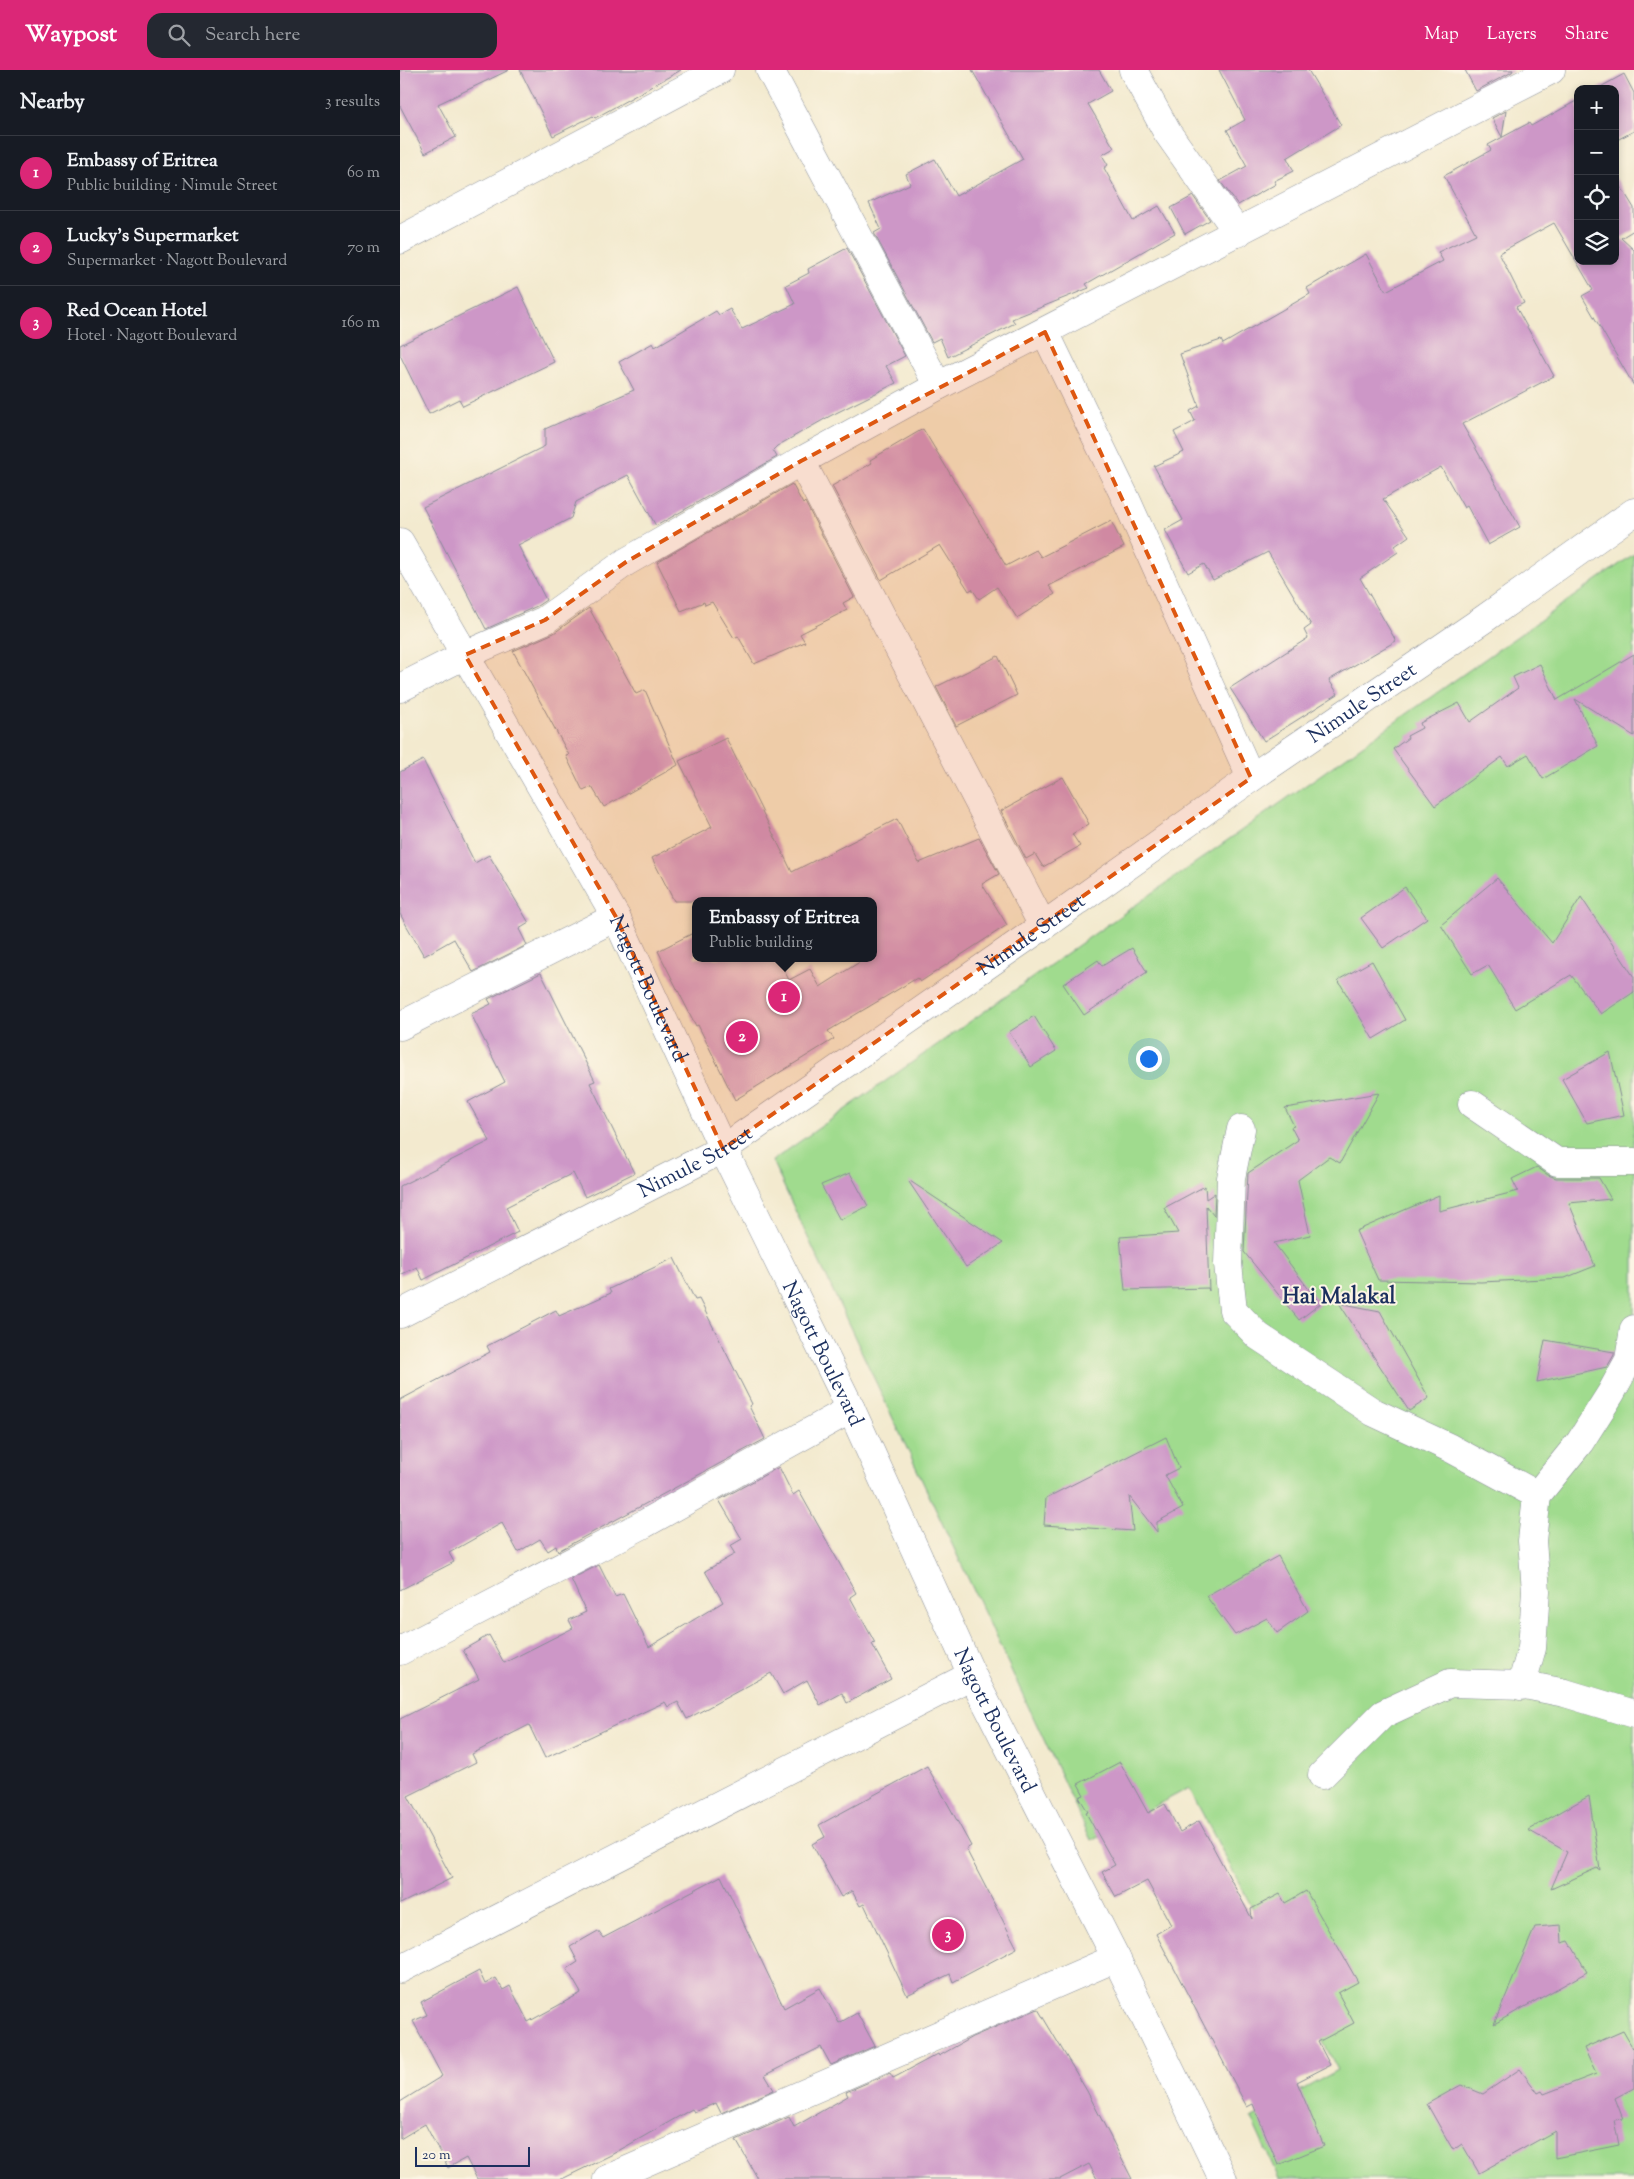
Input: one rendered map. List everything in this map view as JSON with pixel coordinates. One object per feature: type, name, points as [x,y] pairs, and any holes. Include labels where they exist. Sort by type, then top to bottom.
[{"type":"street","points":[[400,240],[720,70]]},
{"type":"street","points":[[770,70],[938,386]]},
{"type":"street","points":[[1133,70],[1167,132],[1238,233]]},
{"type":"street","points":[[400,688],[465,654],[545,620],[626,562],[801,461],[938,386],[1551,70]]},
{"type":"street","points":[[1045,332],[1125,498],[1251,778]]},
{"type":"street","points":[[801,461],[1043,926]]},
{"type":"street","name":"Nimule Street","points":[[400,1314],[723,1149],[1043,926],[1251,778],[1484,619],[1634,512]]},
{"type":"street","name":"Nagott Boulevard","points":[[400,542],[616,917],[723,1149],[851,1409],[972,1675],[1116,1958],[1223,2179]]},
{"type":"street","points":[[400,1026],[616,917]]},
{"type":"street","points":[[1472,1104],[1557,1162],[1634,1162]]},
{"type":"street","points":[[1242,1129],[1231,1178],[1228,1264],[1233,1310],[1258,1336],[1373,1412],[1450,1448],[1536,1495]]},
{"type":"street","points":[[1521,1686],[1532,1648],[1536,1591],[1532,1541],[1536,1495],[1580,1442],[1611,1393],[1629,1360],[1634,1329]]},
{"type":"street","points":[[400,1651],[635,1529],[851,1409]]},
{"type":"street","points":[[400,1969],[972,1675]]},
{"type":"street","points":[[1322,1776],[1382,1714],[1450,1683],[1521,1686],[1564,1694],[1634,1714]]},
{"type":"street","points":[[607,2179],[1116,1958]]},
{"type":"highlighted area","points":[[1045,332],[1251,778],[723,1149],[616,917],[465,655],[545,620],[626,562],[801,461]]},
{"type":"green space","points":[[1634,554],[1634,2179],[1279,2179],[1251,2118],[1338,2070],[1189,1788],[1091,1840],[772,1161]]},
{"type":"building","points":[[400,70],[509,70],[438,104],[456,137],[425,153],[400,106]]},
{"type":"building","points":[[520,70],[681,70],[595,118],[593,116],[553,136]]},
{"type":"building","points":[[972,70],[1099,70],[1111,91],[1088,104],[1114,148],[1102,155],[1108,165],[1104,168],[1133,221],[1159,206],[1175,233],[1086,284],[1089,288],[1012,319],[1015,323],[948,357],[940,338],[932,342],[874,233],[881,229],[869,203],[910,184],[906,174],[935,159],[956,196],[1023,159]]},
{"type":"building","points":[[1219,70],[1308,70],[1341,125],[1287,158],[1294,171],[1274,181],[1276,184],[1238,205],[1220,181],[1247,166],[1227,130],[1245,120]]},
{"type":"building","points":[[1465,70],[1513,70],[1476,91]]},
{"type":"building","points":[[1624,74],[1634,93],[1634,131],[1619,139],[1619,85],[1604,85]]},
{"type":"building","points":[[1574,102],[1574,257],[1554,223],[1499,253],[1524,303],[1516,307],[1554,376],[1462,424],[1520,527],[1488,545],[1467,506],[1464,508],[1441,467],[1383,499],[1409,536],[1395,546],[1398,552],[1360,578],[1396,641],[1329,680],[1338,694],[1264,741],[1230,688],[1308,638],[1304,630],[1311,625],[1268,552],[1213,580],[1204,564],[1188,573],[1165,530],[1183,520],[1154,466],[1184,452],[1174,432],[1195,421],[1190,411],[1199,406],[1180,354],[1221,340],[1223,344],[1310,294],[1307,288],[1366,254],[1386,291],[1443,261],[1438,252],[1476,234],[1444,176],[1491,150],[1488,145],[1529,123],[1531,126]]},
{"type":"building","points":[[1506,111],[1502,137],[1492,118]]},
{"type":"building","points":[[1619,184],[1634,208],[1634,230],[1621,238],[1634,250],[1634,386],[1582,296],[1593,290],[1578,265],[1619,265]]},
{"type":"building","points":[[1193,196],[1210,220],[1185,234],[1171,208]]},
{"type":"building","points":[[847,248],[905,356],[886,366],[896,383],[830,416],[777,446],[773,450],[777,457],[656,526],[628,475],[576,502],[571,518],[518,545],[546,600],[486,629],[423,507],[545,446],[545,429],[634,390],[619,362],[653,343],[655,347],[716,311],[719,315],[730,309],[742,329],[795,304],[786,285],[809,273],[808,269]]},
{"type":"building","points":[[518,287],[554,362],[463,406],[459,399],[429,414],[400,355],[400,345]]},
{"type":"building","points":[[923,429],[1006,566],[1036,550],[1041,557],[1111,521],[1124,547],[1049,586],[1055,594],[1017,618],[997,587],[979,599],[972,589],[969,591],[940,545],[881,580],[832,486],[872,463],[870,460]]},
{"type":"building","points":[[792,484],[803,504],[805,502],[854,597],[843,603],[847,610],[800,634],[805,642],[754,664],[738,636],[734,638],[712,602],[705,605],[704,602],[681,611],[657,562]]},
{"type":"building","points":[[589,608],[636,694],[645,690],[678,765],[604,807],[592,787],[583,791],[566,756],[569,755],[513,651],[554,633]]},
{"type":"building","points":[[1634,654],[1634,736],[1575,699],[1598,746],[1543,779],[1528,754],[1508,766],[1502,757],[1435,806],[1393,749],[1408,738],[1407,736],[1422,728],[1420,723],[1459,703],[1470,722],[1518,688],[1513,677],[1540,664],[1557,700]]},
{"type":"building","points":[[998,656],[1017,695],[956,726],[936,687]]},
{"type":"building","points":[[726,738],[792,872],[897,819],[919,863],[979,838],[999,874],[982,884],[1007,925],[920,982],[917,978],[828,1031],[834,1039],[735,1100],[698,1025],[696,1026],[658,951],[692,934],[692,962],[780,962],[789,980],[810,969],[820,987],[860,962],[877,962],[877,897],[692,897],[692,901],[674,901],[652,858],[712,827],[679,761]]},
{"type":"building","points":[[423,760],[475,863],[489,855],[529,923],[519,929],[527,945],[473,972],[454,939],[424,956],[400,914],[400,772]]},
{"type":"building","points":[[1063,777],[1089,824],[1072,834],[1080,846],[1043,867],[1035,854],[1026,859],[1001,811]]},
{"type":"building","points":[[1497,878],[1552,943],[1581,897],[1634,977],[1634,992],[1601,1014],[1571,975],[1515,1009],[1488,965],[1472,974],[1441,925]]},
{"type":"building","points":[[1405,887],[1427,918],[1383,948],[1361,918]]},
{"type":"building","points":[[1132,948],[1147,972],[1084,1015],[1063,984],[1098,960],[1102,966]]},
{"type":"building","points":[[1372,961],[1405,1020],[1373,1039],[1338,980]]},
{"type":"building","points":[[541,973],[595,1081],[590,1083],[634,1173],[585,1197],[573,1173],[506,1207],[518,1232],[423,1280],[417,1267],[400,1275],[400,1186],[490,1141],[468,1102],[505,1082],[471,1014],[491,1004],[488,999]]},
{"type":"building","points":[[1034,1016],[1056,1051],[1031,1067],[1009,1032]]},
{"type":"building","points":[[1610,1052],[1624,1115],[1587,1123],[1562,1079]]},
{"type":"building","points":[[1379,1093],[1340,1163],[1329,1157],[1298,1180],[1310,1235],[1274,1243],[1320,1304],[1299,1320],[1244,1252],[1248,1173],[1298,1140],[1291,1127],[1294,1126],[1285,1108]]},
{"type":"building","points":[[1537,1167],[1556,1178],[1599,1178],[1611,1199],[1569,1203],[1595,1266],[1565,1278],[1481,1282],[1378,1280],[1356,1231],[1439,1195],[1439,1211],[1518,1191],[1512,1179]]},
{"type":"building","points":[[850,1173],[868,1206],[840,1220],[821,1185]]},
{"type":"building","points":[[910,1181],[1003,1243],[966,1267]]},
{"type":"building","points":[[1205,1186],[1206,1199],[1215,1193],[1214,1216],[1206,1206],[1209,1291],[1208,1288],[1125,1290],[1120,1237],[1178,1233],[1164,1208]]},
{"type":"building","points":[[674,1258],[695,1300],[699,1299],[752,1404],[749,1406],[765,1439],[558,1551],[556,1546],[548,1551],[540,1539],[518,1552],[502,1523],[449,1553],[454,1562],[400,1590],[400,1400],[490,1352],[487,1346],[556,1310],[559,1316],[611,1293],[609,1289]]},
{"type":"building","points":[[1339,1303],[1380,1311],[1429,1398],[1409,1411]]},
{"type":"building","points":[[1545,1340],[1614,1352],[1614,1355],[1607,1367],[1537,1382]]},
{"type":"building","points":[[1166,1437],[1179,1468],[1165,1475],[1183,1508],[1157,1522],[1157,1532],[1129,1496],[1133,1531],[1044,1525],[1046,1498]]},
{"type":"building","points":[[779,1467],[793,1495],[799,1491],[856,1593],[850,1597],[875,1643],[872,1644],[891,1679],[847,1703],[842,1693],[820,1705],[807,1680],[783,1694],[771,1673],[687,1719],[678,1702],[668,1707],[665,1702],[545,1758],[529,1725],[472,1754],[476,1762],[408,1796],[452,1878],[400,1904],[400,1719],[479,1679],[463,1650],[489,1635],[504,1663],[573,1628],[569,1620],[586,1612],[571,1579],[599,1565],[615,1597],[623,1594],[649,1647],[723,1602],[705,1571],[735,1554],[730,1546],[742,1539],[719,1500]]},
{"type":"building","points":[[1278,1556],[1308,1611],[1277,1633],[1267,1618],[1235,1635],[1206,1596]]},
{"type":"building","points":[[1120,1762],[1148,1813],[1165,1804],[1180,1832],[1199,1821],[1252,1919],[1251,1909],[1280,1894],[1285,1903],[1306,1891],[1358,1982],[1338,1993],[1354,2023],[1318,2042],[1330,2065],[1297,2082],[1324,2146],[1278,2165],[1253,2104],[1247,2107],[1156,1934],[1171,1925],[1147,1881],[1116,1897],[1102,1872],[1115,1865],[1086,1813],[1088,1812],[1079,1797],[1084,1795],[1078,1784]]},
{"type":"building","points":[[927,1766],[971,1846],[966,1849],[1017,1948],[953,1982],[950,1974],[907,1995],[864,1904],[860,1906],[852,1891],[841,1897],[812,1844],[825,1837],[819,1825]]},
{"type":"building","points":[[1589,1796],[1600,1870],[1597,1868],[1551,1889],[1567,1852],[1528,1830]]},
{"type":"building","points":[[721,1876],[784,2008],[820,1988],[839,2023],[857,2013],[875,2046],[831,2065],[821,2047],[765,2075],[774,2090],[721,2113],[716,2103],[694,2112],[692,2109],[611,2155],[562,2179],[477,2179],[466,2158],[448,2168],[425,2124],[400,2139],[400,2102],[442,2076],[413,2021],[427,2015],[421,2002],[479,1971],[485,1984],[496,1978],[503,1990],[510,1986],[528,2022],[581,1993],[567,1969],[578,1962],[570,1947],[598,1931],[603,1938]]},
{"type":"building","points":[[1561,1925],[1562,1943],[1569,1941],[1587,1972],[1494,2024],[1535,1927]]},
{"type":"building","points":[[1038,2009],[1087,2091],[1132,2179],[1097,2179],[1089,2164],[1060,2179],[758,2179],[736,2140],[789,2117],[794,2127],[848,2096],[846,2092],[890,2073],[893,2078],[938,2054],[939,2056],[972,2037]]},
{"type":"building","points":[[1623,2031],[1634,2050],[1634,2088],[1615,2098],[1623,2119],[1614,2120],[1619,2145],[1555,2158],[1555,2131],[1479,2173],[1462,2144],[1453,2150],[1427,2104],[1461,2085],[1483,2094],[1520,2069],[1538,2093],[1542,2091],[1544,2094],[1596,2074],[1584,2048]]},
{"type":"place","name":"Embassy of Eritrea","points":[[784,997]]},
{"type":"place","name":"Lucky's Supermarket","points":[[742,1037]]},
{"type":"place","name":"Red Ocean Hotel","points":[[948,1935]]},
{"type":"district","name":"Hai Malakal","points":[[1339,1295]]}]
